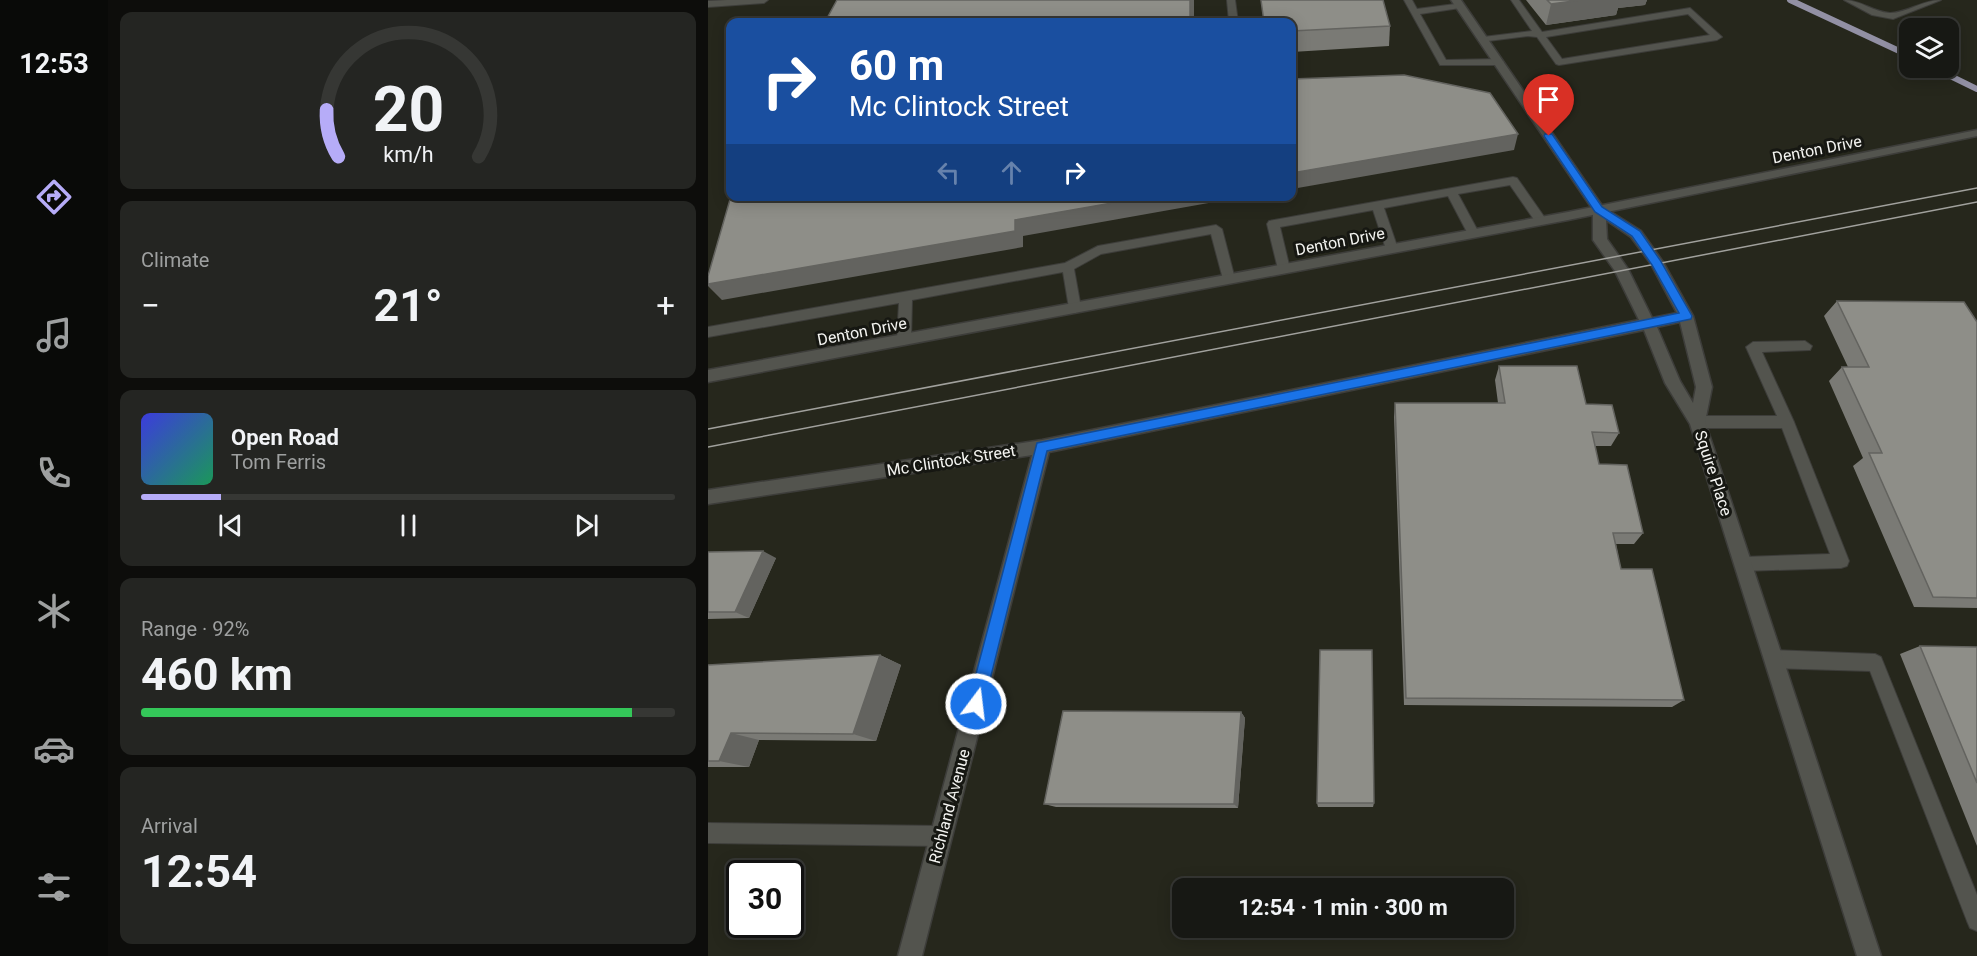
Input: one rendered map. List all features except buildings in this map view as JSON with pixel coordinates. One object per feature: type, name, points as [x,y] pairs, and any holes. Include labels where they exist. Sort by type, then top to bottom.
[{"type":"street","points":[[1458,2],[1599,210],[1636,234],[1656,262],[1686,316],[1704,387],[1697,422]]},
{"type":"street","name":"Denton Drive","points":[[708,376],[1599,210],[1975,134]]},
{"type":"street","name":"Squire Place","points":[[1599,210],[1600,240],[1621,269],[1648,323],[1673,383],[1697,422],[1869,956]]},
{"type":"street","name":"Mc Clintock Street","points":[[708,497],[1042,447],[1686,316]]},
{"type":"street","name":"Richland Avenue","points":[[910,956],[1042,447]]},
{"type":"lane","points":[[708,4],[764,0]]},
{"type":"lane","points":[[1231,0],[1233,18]]},
{"type":"lane","points":[[1408,0],[1443,63],[1499,62]]},
{"type":"lane","points":[[1483,40],[1528,33],[1540,35],[1670,10],[1690,11],[1717,37],[1559,62],[1540,35],[1515,0]]},
{"type":"lane","points":[[1848,0],[1875,13],[1893,16],[1937,0]]},
{"type":"lane","points":[[1414,12],[1458,2]]},
{"type":"lane","points":[[1284,269],[1273,224],[1513,181],[1541,221]]},
{"type":"lane","points":[[1451,192],[1473,234]]},
{"type":"lane","points":[[1377,205],[1392,249]]},
{"type":"lane","points":[[708,332],[1068,267],[1098,250],[1216,229],[1229,279]]},
{"type":"lane","points":[[1068,267],[1075,308]]},
{"type":"lane","points":[[904,340],[906,297]]},
{"type":"lane","points":[[1743,564],[1841,561],[1787,422],[1753,347],[1805,346]]},
{"type":"lane","points":[[1697,422],[1787,422]]},
{"type":"lane","points":[[1774,660],[1875,663],[1977,921]]},
{"type":"lane","points":[[708,833],[941,836]]},
{"type":"shaded area","points":[[708,0],[1977,0],[1977,956],[708,956]]},
{"type":"waterway","points":[[1790,0],[1899,51]]},
{"type":"waterway","points":[[1954,78],[1977,89]]},
{"type":"tram line","points":[[708,429],[1977,188]]},
{"type":"tram line","points":[[708,447],[1977,202]]},
{"type":"route","points":[[976,704],[1042,447],[1686,316],[1656,262],[1636,234],[1599,210],[1549,136]]}]
